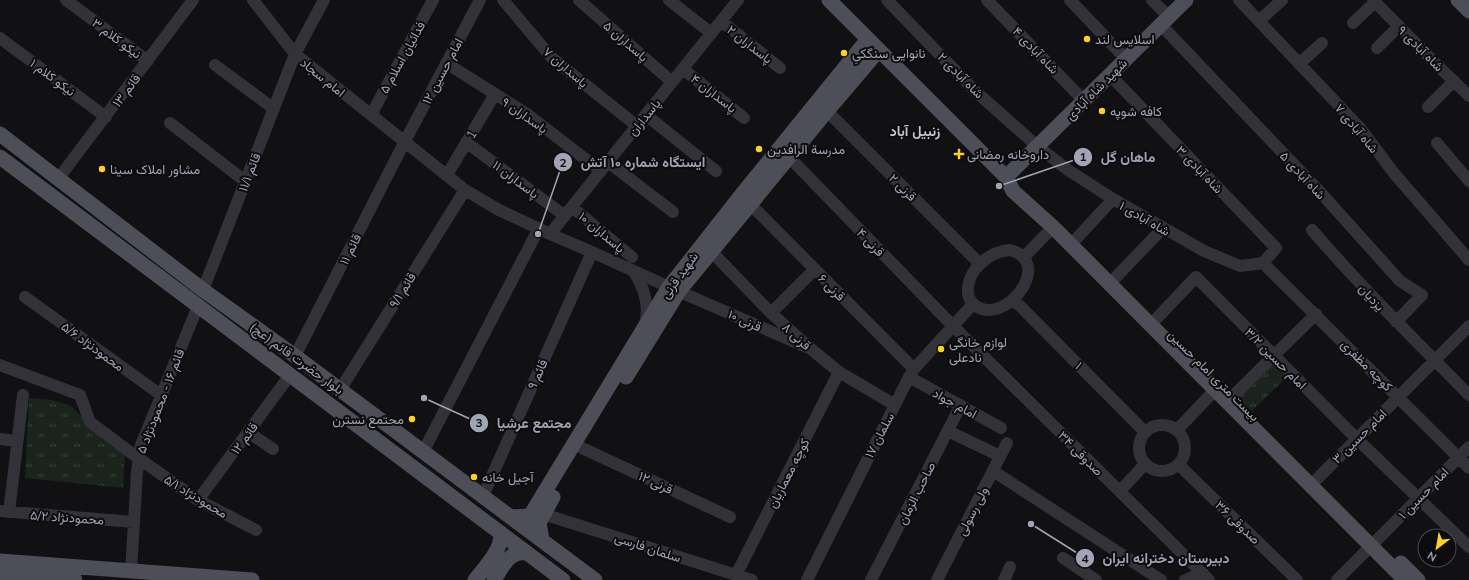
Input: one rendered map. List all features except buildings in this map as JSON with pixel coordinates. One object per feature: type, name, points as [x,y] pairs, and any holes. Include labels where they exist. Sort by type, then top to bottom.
[{"type":"main road","name":"بیست متری امام حسین","points":[[829,0],[1006,178],[1013,191],[1053,227],[1216,389],[1231,398],[1317,479],[1405,580]]},
{"type":"main road","name":"شهید شاه آبادی","points":[[1006,178],[1186,0]]},
{"type":"main road","points":[[1458,0],[1469,11]]},
{"type":"main road","name":"شهید قرنی","points":[[537,517],[644,329],[743,192],[868,38]]},
{"type":"main road","name":"شهید قرنی","points":[[537,517],[582,448],[674,289],[711,251],[879,50]]},
{"type":"main road","name":"بلوار حضرت قائم (عج)","points":[[0,134],[203,290],[295,356],[595,580]]},
{"type":"main road","name":"بلوار حضرت قائم (عج)","points":[[0,157],[563,580]]},
{"type":"main road","name":"بیست متری امام حسین","points":[[1006,178],[1021,184],[1077,238],[1157,318],[1231,398],[1374,543],[1418,580]]},
{"type":"main road","points":[[198,306],[203,290]]},
{"type":"main road","points":[[511,517],[537,517],[542,540]]},
{"type":"main road","points":[[494,580],[504,553],[501,533]]},
{"type":"main road","points":[[475,580],[504,553],[526,553]]},
{"type":"main road","points":[[0,561],[252,580]]},
{"type":"main road","points":[[0,573],[75,580]]},
{"type":"street","name":"نیکو کلام ۳","points":[[66,0],[148,61]]},
{"type":"street","name":"امام سجاد","points":[[253,0],[295,54],[465,190],[499,210],[539,228]]},
{"type":"street","name":"قائم ۱۱/۱","points":[[203,290],[295,54],[324,0]]},
{"type":"street","name":"فدائیان اسلام ۵","points":[[371,115],[433,0]]},
{"type":"street","name":"امام حسین ۱۲","points":[[405,141],[480,0]]},
{"type":"street","name":"پاسداران ۷","points":[[504,0],[552,58],[637,126]]},
{"type":"street","name":"پاسداران ۵","points":[[579,0],[672,82]]},
{"type":"street","points":[[669,0],[712,33]]},
{"type":"street","name":"پاسداران","points":[[550,234],[738,0]]},
{"type":"street","name":"شاه آبادی ۲","points":[[888,0],[974,90],[1037,146]]},
{"type":"street","name":"شاه آبادی ۴","points":[[987,0],[1084,101]]},
{"type":"street","points":[[1070,0],[1126,59]]},
{"type":"street","points":[[1152,0],[1165,21]]},
{"type":"street","name":"شاه آبادی ۷","points":[[1239,0],[1361,129],[1393,172],[1469,260]]},
{"type":"street","points":[[1259,21],[1282,0]]},
{"type":"street","points":[[1353,23],[1374,1]]},
{"type":"street","name":"شاه آبادی ۹","points":[[1374,1],[1469,96]]},
{"type":"street","name":"قائم ۱۳","points":[[58,179],[148,61],[187,2]]},
{"type":"street","name":"پاسداران ۲","points":[[721,21],[780,68]]},
{"type":"street","name":"شاه آبادی ۵","points":[[1165,21],[1400,281],[1422,296],[1396,322]]},
{"type":"street","points":[[1377,48],[1399,26]]},
{"type":"street","name":"نیکو کلام ۱","points":[[0,38],[106,117]]},
{"type":"street","points":[[1299,64],[1322,43]]},
{"type":"street","name":"پاسداران ۹","points":[[446,63],[527,114],[601,172]]},
{"type":"street","points":[[215,65],[274,109]]},
{"type":"street","name":"پاسداران ۴","points":[[683,69],[744,118]]},
{"type":"street","name":"شاه آبادی ۳","points":[[1110,75],[1276,248],[1263,263]]},
{"type":"street","points":[[1428,107],[1454,82]]},
{"type":"street","name":"1","points":[[447,175],[495,94]]},
{"type":"street","name":"قرنی ۲","points":[[827,111],[980,264]]},
{"type":"street","points":[[646,115],[716,171]]},
{"type":"street","points":[[170,123],[245,181]]},
{"type":"street","name":"قائم ۱۱","points":[[295,356],[405,141]]},
{"type":"street","name":"پاسداران ۱۱","points":[[466,142],[569,212]]},
{"type":"street","points":[[1437,143],[1469,181]]},
{"type":"street","name":"شاه آبادی ۱","points":[[1037,146],[1068,170],[1113,199],[1204,251],[1240,266],[1263,263]]},
{"type":"street","name":"قرنی ۴","points":[[789,157],[953,326]]},
{"type":"street","points":[[608,162],[673,212]]},
{"type":"street","name":"قائم ۹/۱","points":[[340,390],[465,190]]},
{"type":"street","points":[[1077,238],[1113,199]]},
{"type":"street","name":"قرنی ۶","points":[[750,204],[815,269],[912,373]]},
{"type":"street","name":"پاسداران ۱۰","points":[[569,212],[632,257]]},
{"type":"street","points":[[1024,257],[1053,227]]},
{"type":"street","points":[[423,452],[539,228]]},
{"type":"street","name":"قرنی ۱۰","points":[[539,228],[811,349]]},
{"type":"street","points":[[1116,277],[1163,228]]},
{"type":"street","name":"یزدیان","points":[[1312,230],[1396,322],[1469,395]]},
{"type":"street","name":"قرنی ۸","points":[[711,251],[771,313],[811,349],[839,372],[895,405]]},
{"type":"street","points":[[1004,251],[1016,252],[1024,257],[1028,264],[1028,277],[1022,289],[1013,299],[1001,308],[992,310],[978,308],[973,304],[968,294],[967,287],[969,280],[980,264],[989,257],[1004,251]]},
{"type":"street","name":"قائم ۹","points":[[483,496],[592,252]]},
{"type":"street","name":"کوچه مظفری","points":[[1263,263],[1316,314],[1469,468]]},
{"type":"street","points":[[771,313],[815,269]]},
{"type":"street","points":[[632,270],[641,284],[646,300],[644,329]]},
{"type":"street","name":"امام حسین ۳/۲","points":[[1157,318],[1196,277],[1357,438],[1469,546]]},
{"type":"street","name":"محمودنژاد ۵/۶","points":[[25,297],[161,395]]},
{"type":"street","name":"۱","points":[[1013,299],[1145,432]]},
{"type":"street","name":"سلمان ۱۷","points":[[807,580],[912,373],[973,304]]},
{"type":"street","name":"قائم ۱۶ - محمودنژاد ۵","points":[[131,571],[138,458],[141,445],[198,306]]},
{"type":"street","points":[[1231,398],[1316,314]]},
{"type":"street","name":"صدوقی ۳۴","points":[[953,326],[1206,577]]},
{"type":"street","name":"امام حسین ۳","points":[[1317,479],[1469,326]]},
{"type":"street","name":"محمودنژاد ۵/۱","points":[[0,365],[80,395],[90,422],[198,500],[256,530]]},
{"type":"street","name":"کوچه معماریان","points":[[736,575],[839,372]]},
{"type":"street","name":"امام جواد","points":[[912,373],[961,405],[1001,428]]},
{"type":"street","name":"قائم ۱۲","points":[[198,500],[290,375]]},
{"type":"street","points":[[1178,430],[1216,389]]},
{"type":"street","points":[[5,512],[23,395]]},
{"type":"street","name":"صاحب الزمان","points":[[871,580],[961,405]]},
{"type":"street","points":[[1158,425],[1172,426],[1178,430],[1185,441],[1186,447],[1183,460],[1179,465],[1166,471],[1158,471],[1145,464],[1140,455],[1139,445],[1145,432],[1158,425]]},
{"type":"street","points":[[948,431],[1000,456]]},
{"type":"street","points":[[248,432],[273,449]]},
{"type":"street","points":[[0,439],[16,441]]},
{"type":"street","name":"ولی رسولی","points":[[937,580],[1007,443]]},
{"type":"street","name":"امام حسین ۱","points":[[1337,580],[1469,447]]},
{"type":"street","name":"قرنی ۱۲","points":[[582,448],[730,517]]},
{"type":"street","points":[[1120,491],[1145,464]]},
{"type":"street","name":"صدوقی ۳۶","points":[[1179,465],[1296,580]]},
{"type":"street","points":[[993,471],[1161,580]]},
{"type":"street","name":"محمودنژاد ۵/۲","points":[[5,512],[134,522]]},
{"type":"street","name":"سلمان فارسی","points":[[537,517],[752,580]]},
{"type":"street","points":[[1063,558],[1096,580]]},
{"type":"street","points":[[1004,580],[1010,567]]},
{"type":"street","points":[[1185,580],[1206,577]]},
{"type":"green space","points":[[1274,356],[1291,373],[1251,412],[1234,395]]},
{"type":"green space","points":[[29,398],[52,400],[70,405],[102,437],[125,454],[123,488],[25,478]]},
{"type":"place","name":"اسلایس لند","points":[[1087,39]]},
{"type":"place","name":"نانوایی سنگکیِ","points":[[844,53]]},
{"type":"place","name":"کافه شوپه","points":[[1102,111]]},
{"type":"place","name":"مدرسة الرافدین","points":[[759,149]]},
{"type":"place","name":"داروخانه رمضانی","points":[[959,154]]},
{"type":"place","name":"مشاور املاک سینا","points":[[102,169]]},
{"type":"place","name":"ماهان گل","points":[[999,186]]},
{"type":"place","name":"ایستگاه شماره ۱۰ آتش","points":[[538,234]]},
{"type":"place","name":"لوازم خانگی نادعلی","points":[[941,349]]},
{"type":"place","name":"مجتمع عرشیا","points":[[424,398]]},
{"type":"place","name":"محتمع نسترن","points":[[412,419]]},
{"type":"place","name":"آجیل خانه","points":[[474,477]]},
{"type":"place","name":"دبیرستان دخترانه ایران","points":[[1031,524]]},
{"type":"district","name":"زنبیل آباد","points":[[915,131]]}]
